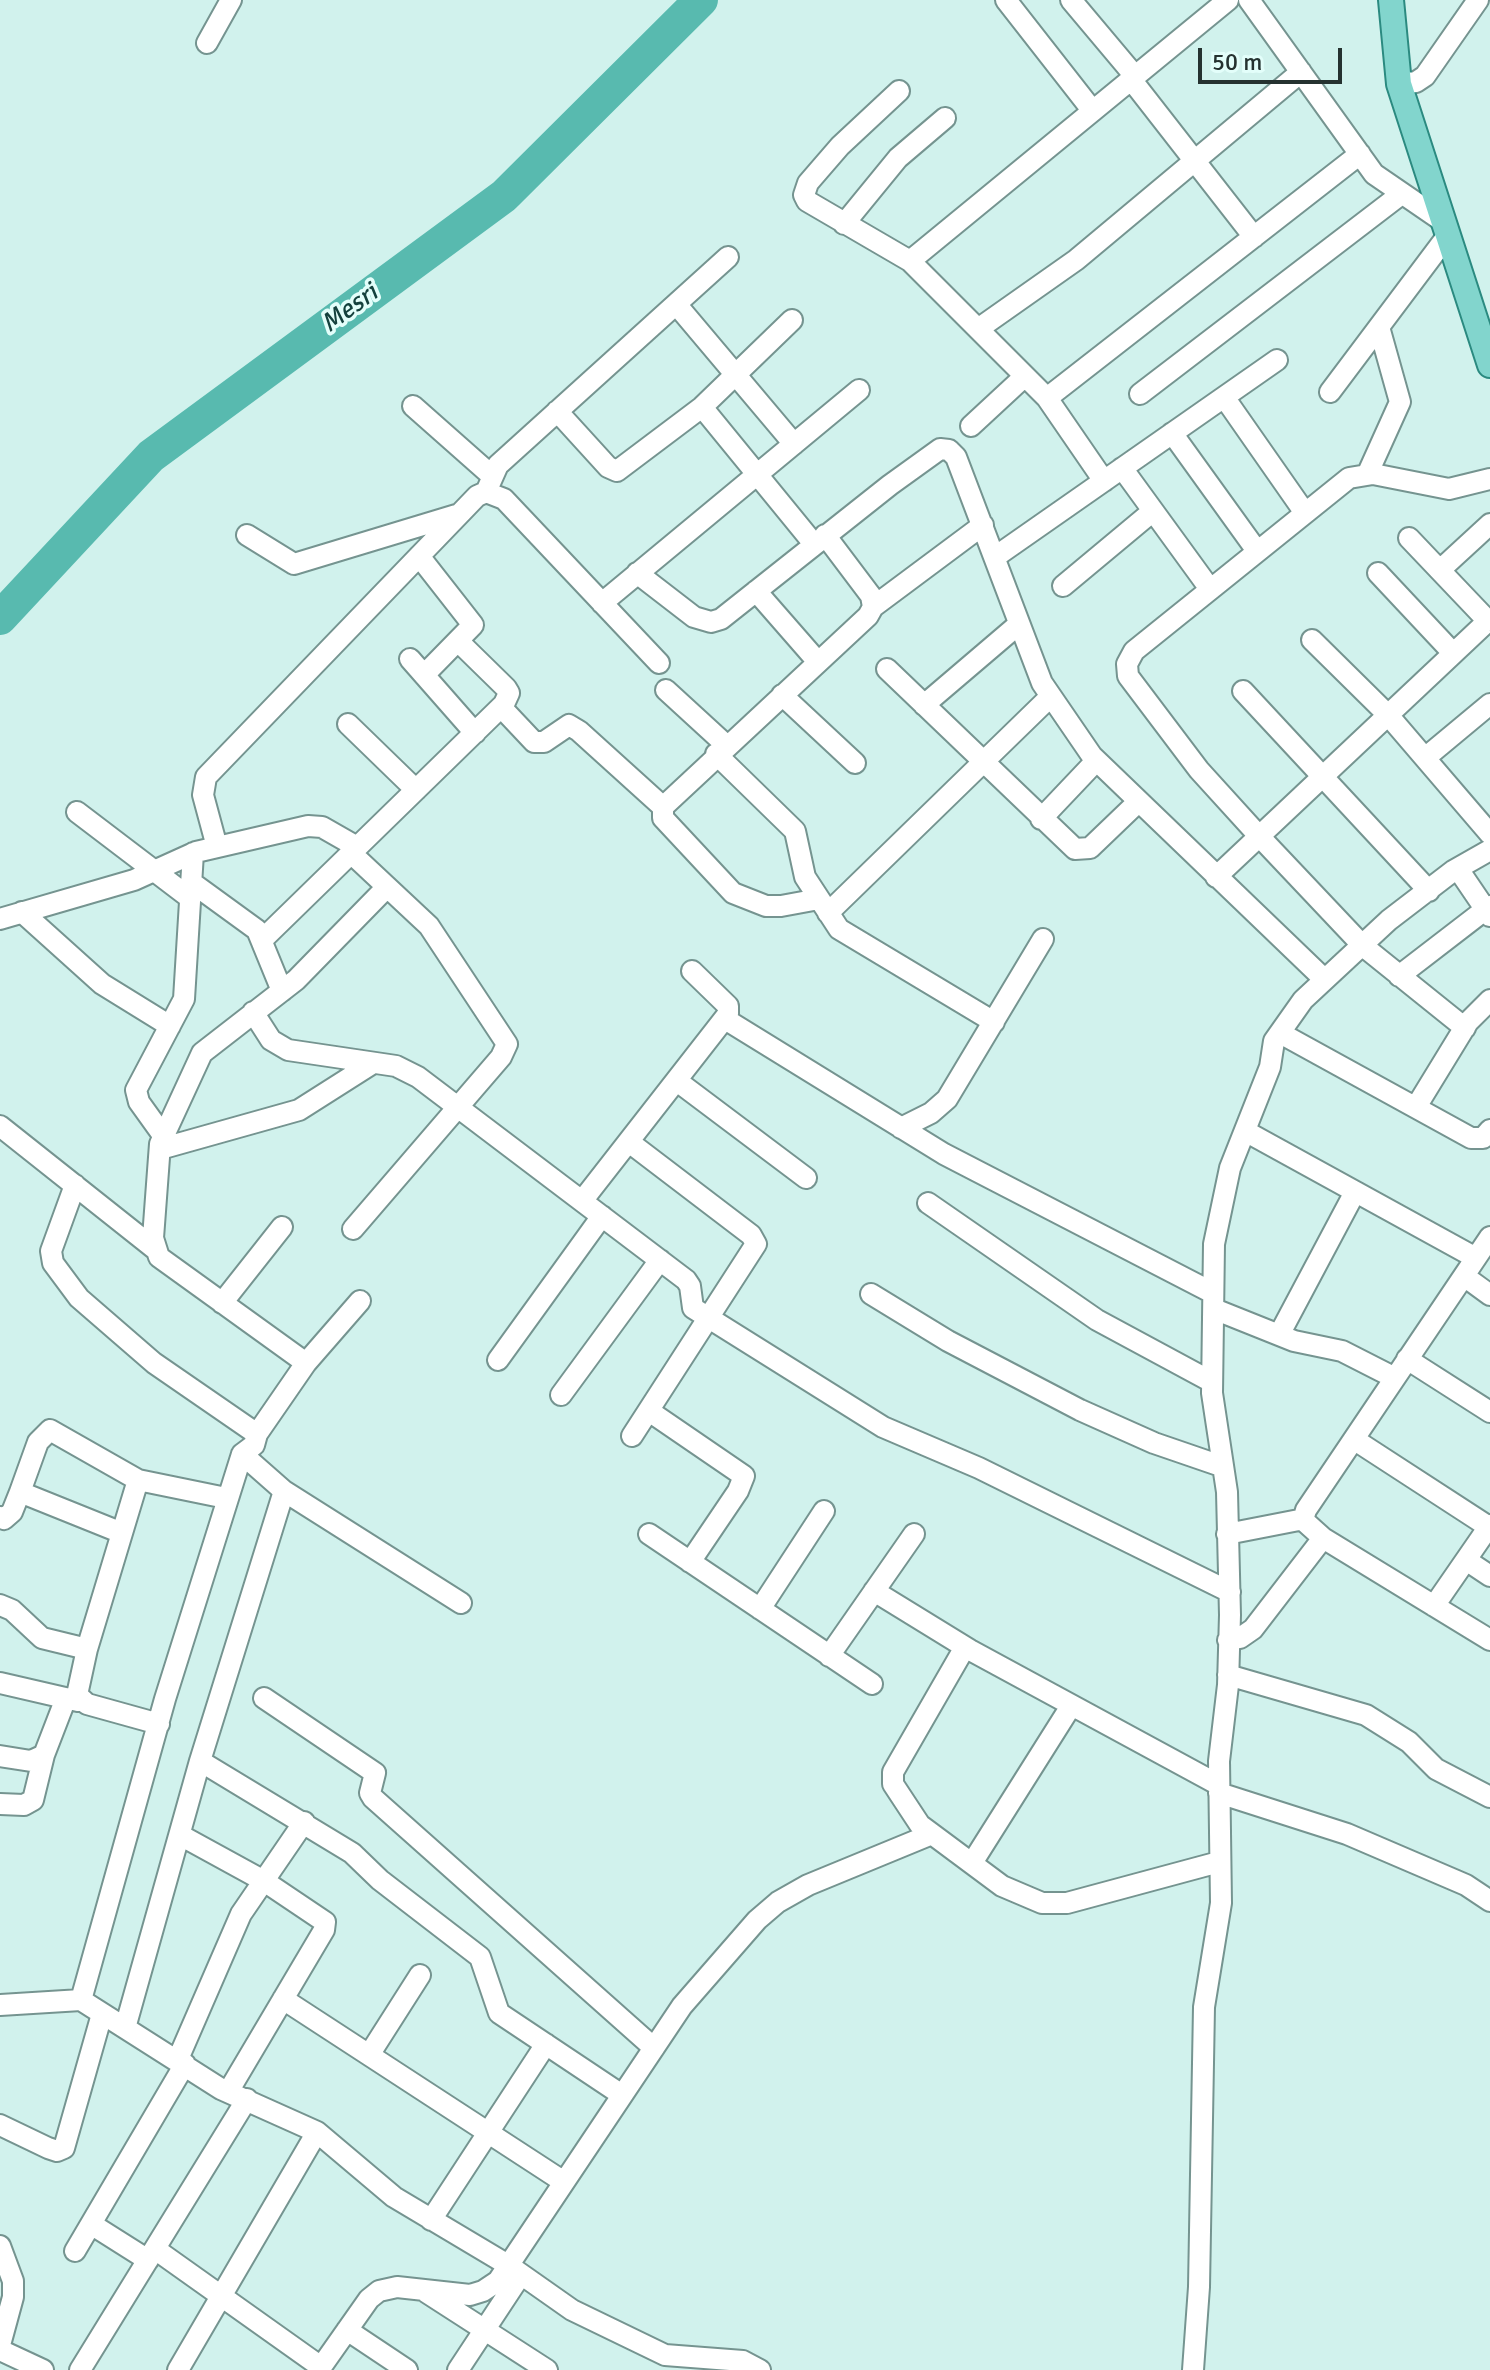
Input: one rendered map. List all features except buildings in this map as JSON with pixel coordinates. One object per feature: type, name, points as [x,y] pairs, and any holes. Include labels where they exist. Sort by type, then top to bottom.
[{"type":"main road","points":[[1391,0],[1399,84],[1490,365]]},
{"type":"street","points":[[207,43],[231,0]]},
{"type":"street","points":[[1006,0],[1092,110]]},
{"type":"street","points":[[1071,0],[1254,237]]},
{"type":"street","points":[[910,261],[1228,0]]},
{"type":"street","points":[[1249,0],[1383,183],[1446,229],[1330,392]]},
{"type":"street","points":[[1399,84],[1416,82],[1425,76],[1478,0]]},
{"type":"street","points":[[978,329],[1076,260],[1194,157],[1301,72]]},
{"type":"street","points":[[899,91],[835,151],[805,189],[804,195],[810,204],[910,261],[1047,398],[1104,481]]},
{"type":"street","points":[[844,224],[898,158],[945,118]]},
{"type":"street","points":[[1047,398],[1360,154]]},
{"type":"street","points":[[1140,394],[1400,195]]},
{"type":"street","points":[[217,847],[203,795],[206,777],[557,411],[728,257]]},
{"type":"street","points":[[676,304],[794,444]]},
{"type":"street","points":[[557,411],[608,467],[617,471],[702,407],[792,320]]},
{"type":"street","points":[[1367,475],[1400,402],[1379,327]]},
{"type":"street","points":[[995,557],[1277,360]]},
{"type":"street","points":[[971,426],[1025,376]]},
{"type":"street","points":[[602,603],[859,390]]},
{"type":"street","points":[[1224,397],[1305,513]]},
{"type":"street","points":[[413,406],[659,663]]},
{"type":"street","points":[[702,407],[757,474],[871,596],[873,607]]},
{"type":"street","points":[[1172,433],[1257,551]]},
{"type":"street","points":[[637,573],[702,621],[721,619],[890,485],[945,449],[956,457],[1037,673],[1050,697],[1096,761],[1324,979]]},
{"type":"street","points":[[1122,468],[1210,589]]},
{"type":"street","points":[[1465,1028],[1363,946],[1259,836],[1199,770],[1128,676],[1127,664],[1134,651],[1349,478],[1367,475],[1449,489],[1490,479]]},
{"type":"street","points":[[1063,586],[1153,511]]},
{"type":"street","points":[[247,535],[294,564],[460,514]]},
{"type":"street","points":[[1440,570],[1490,524]]},
{"type":"street","points":[[983,525],[873,607],[868,616],[663,807],[663,818],[733,893],[766,906],[823,906],[1050,697]]},
{"type":"street","points":[[1216,877],[1489,620],[1409,538]]},
{"type":"street","points":[[419,556],[472,620],[470,631],[424,675]]},
{"type":"street","points":[[1378,573],[1453,653]]},
{"type":"street","points":[[756,591],[818,662]]},
{"type":"street","points":[[924,705],[1019,624]]},
{"type":"street","points":[[1312,640],[1388,715],[1490,834]]},
{"type":"street","points":[[263,939],[508,698],[506,688],[459,642]]},
{"type":"street","points":[[410,659],[475,733]]},
{"type":"street","points":[[887,669],[981,763],[1075,849],[1083,850],[1138,802]]},
{"type":"street","points":[[666,690],[795,831],[802,870],[823,906],[853,939],[994,1022]]},
{"type":"street","points":[[1243,691],[1429,891]]},
{"type":"street","points":[[782,695],[855,763]]},
{"type":"street","points":[[1425,758],[1490,704]]},
{"type":"street","points":[[501,707],[534,742],[544,742],[569,725],[574,726],[663,807]]},
{"type":"street","points":[[348,724],[416,790]]},
{"type":"street","points":[[1041,819],[1096,761]]},
{"type":"street","points":[[77,812],[151,871],[250,924],[263,939],[282,991]]},
{"type":"street","points":[[0,919],[126,882],[193,853],[315,825],[354,850],[386,888],[429,926],[504,1036],[505,1051],[353,1229]]},
{"type":"street","points":[[1193,2370],[1199,2287],[1204,2007],[1221,1903],[1219,1789],[1228,1675],[1230,1592],[1227,1492],[1221,1466],[1212,1382],[1214,1244],[1230,1168],[1280,1033],[1303,1000],[1429,891],[1490,850]]},
{"type":"street","points":[[161,1142],[139,1102],[136,1090],[185,993],[193,853]]},
{"type":"street","points":[[1399,976],[1488,910],[1458,869]]},
{"type":"street","points":[[155,1249],[153,1238],[161,1142],[202,1053],[282,991],[386,888]]},
{"type":"street","points":[[22,912],[102,984],[170,1026]]},
{"type":"street","points":[[901,1128],[931,1113],[947,1099],[1043,939]]},
{"type":"street","points":[[582,1201],[725,1019],[728,1006],[692,971]]},
{"type":"street","points":[[1416,1107],[1465,1028],[1490,1000]]},
{"type":"street","points":[[253,1012],[279,1046],[407,1070],[686,1280],[690,1286],[691,1306],[883,1427],[979,1468],[1230,1592]]},
{"type":"street","points":[[725,1019],[944,1154],[1214,1301],[1279,1335],[1310,1346],[1342,1351],[1395,1378]]},
{"type":"street","points":[[1280,1033],[1477,1139],[1490,1130]]},
{"type":"street","points":[[161,1142],[299,1110],[373,1063]]},
{"type":"street","points":[[677,1081],[806,1178]]},
{"type":"street","points":[[0,1126],[155,1249],[167,1263],[306,1363]]},
{"type":"street","points":[[1245,1131],[1476,1258]]},
{"type":"street","points":[[629,1142],[754,1239],[754,1250],[632,1436]]},
{"type":"street","points":[[75,1185],[51,1251],[53,1263],[79,1298],[154,1363],[257,1434]]},
{"type":"street","points":[[1279,1335],[1355,1192]]},
{"type":"street","points":[[928,1203],[1097,1320],[1212,1382]]},
{"type":"street","points":[[498,1360],[602,1216]]},
{"type":"street","points":[[222,1303],[282,1227]]},
{"type":"street","points":[[1304,1519],[1306,1510],[1490,1237]]},
{"type":"street","points":[[561,1395],[660,1260]]},
{"type":"street","points":[[1464,1276],[1490,1295]]},
{"type":"street","points":[[871,1294],[948,1341],[1080,1410],[1154,1443],[1221,1466]]},
{"type":"street","points":[[81,2000],[159,1724],[242,1454],[254,1445],[257,1434],[306,1363],[360,1301]]},
{"type":"street","points":[[1407,1359],[1490,1412]]},
{"type":"street","points":[[649,1411],[744,1476],[738,1491],[690,1562]]},
{"type":"street","points":[[0,1517],[4,1519],[12,1512],[38,1442],[50,1430],[138,1480],[226,1498]]},
{"type":"street","points":[[1355,1440],[1489,1526],[1434,1606]]},
{"type":"street","points":[[242,1454],[284,1491],[461,1603]]},
{"type":"street","points":[[0,1804],[24,1805],[33,1800],[44,1755],[77,1695],[87,1649],[138,1480]]},
{"type":"street","points":[[125,2028],[200,1761],[284,1491]]},
{"type":"street","points":[[20,1492],[122,1533]]},
{"type":"street","points":[[760,1609],[824,1511]]},
{"type":"street","points":[[1227,1534],[1304,1519]]},
{"type":"street","points":[[1304,1519],[1323,1538],[1490,1640]]},
{"type":"street","points":[[649,1534],[872,1684]]},
{"type":"street","points":[[829,1656],[914,1534]]},
{"type":"street","points":[[1228,1640],[1247,1635],[1253,1629],[1323,1538]]},
{"type":"street","points":[[1466,1560],[1490,1576]]},
{"type":"street","points":[[874,1591],[965,1647],[1219,1789],[1347,1834],[1466,1885],[1490,1901]]},
{"type":"street","points":[[0,1605],[12,1610],[42,1638],[87,1649]]},
{"type":"street","points":[[965,1647],[893,1772],[893,1784],[905,1805],[932,1834],[1011,1891],[1042,1903],[1067,1903],[1219,1862]]},
{"type":"street","points":[[1228,1675],[1366,1715],[1409,1742],[1436,1769],[1490,1797]]},
{"type":"street","points":[[0,1683],[159,1724]]},
{"type":"street","points":[[264,1698],[375,1773],[370,1793],[373,1798],[654,2048]]},
{"type":"street","points":[[972,1863],[1071,1706]]},
{"type":"street","points":[[0,1756],[31,1761],[44,1755]]},
{"type":"street","points":[[200,1761],[352,1853],[380,1880],[480,1957],[499,2013],[622,2095]]},
{"type":"street","points":[[75,2251],[181,2061],[235,1926],[304,1822]]},
{"type":"street","points":[[458,2370],[485,2330],[564,2182],[682,2006],[757,1920],[778,1902],[808,1885],[932,1834]]},
{"type":"street","points":[[80,2370],[151,2255],[238,2095],[283,1999],[325,1922],[264,1881],[180,1835]]},
{"type":"street","points":[[369,2055],[420,1975]]},
{"type":"street","points":[[283,1999],[564,2182]]},
{"type":"street","points":[[0,2005],[81,2000],[238,2095],[317,2132],[394,2197],[572,2310],[665,2355],[743,2361],[760,2370]]},
{"type":"street","points":[[0,2125],[48,2148],[57,2151],[64,2148],[102,2014]]},
{"type":"street","points":[[431,2220],[546,2044]]},
{"type":"street","points":[[178,2370],[317,2132]]},
{"type":"street","points":[[91,2224],[220,2294],[320,2369],[379,2291],[397,2287],[470,2295],[483,2291],[514,2271]]},
{"type":"street","points":[[0,2246],[13,2281],[13,2297],[0,2347],[43,2370]]},
{"type":"street","points":[[421,2289],[547,2370]]},
{"type":"street","points":[[347,2330],[407,2370]]},
{"type":"waterway","name":"Mesri","points":[[0,618],[151,456],[504,196],[701,0]]}]
